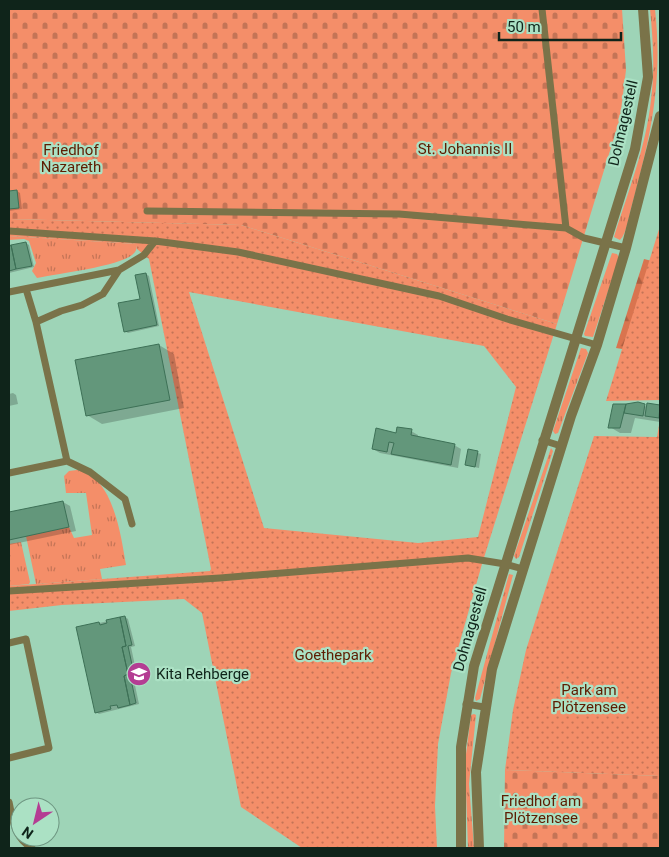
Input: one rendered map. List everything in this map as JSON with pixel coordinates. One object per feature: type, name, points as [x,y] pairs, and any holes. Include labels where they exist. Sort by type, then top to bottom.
[{"type":"street","name":"Dohnagestell","points":[[460,848],[461,747],[466,704],[481,638],[606,242],[643,113],[648,77],[643,9]]},
{"type":"street","points":[[479,848],[476,772],[484,707],[492,669],[561,446],[597,345],[626,248],[660,116]]},
{"type":"lane","points":[[542,9],[566,228]]},
{"type":"lane","points":[[147,211],[399,214],[566,228],[584,238],[626,248]]},
{"type":"lane","points":[[9,231],[156,241],[238,252],[430,294],[597,345]]},
{"type":"lane","points":[[9,292],[119,270],[144,255],[156,241]]},
{"type":"lane","points":[[36,322],[61,311],[82,305],[103,294],[119,270]]},
{"type":"lane","points":[[26,289],[36,322],[66,461]]},
{"type":"lane","points":[[542,440],[561,446]]},
{"type":"lane","points":[[9,473],[66,461],[90,472],[125,499],[132,524]]},
{"type":"lane","points":[[9,591],[220,578],[468,558],[505,564],[522,569]]},
{"type":"lane","points":[[9,643],[26,639],[49,748],[9,758]]},
{"type":"lane","points":[[466,704],[484,707]]},
{"type":"lane","points":[[9,802],[15,831],[25,844],[32,848]]},
{"type":"green space","name":"St. Johannis II","points":[[9,9],[622,9],[626,70],[620,118],[557,324],[241,225],[9,219]]},
{"type":"green space","points":[[650,9],[655,9],[657,36],[654,108],[639,179],[626,228],[620,240],[614,237],[641,152],[649,118],[653,77]]},
{"type":"green space","name":"Goethepark","points":[[9,219],[241,225],[557,324],[482,564],[451,673],[438,744],[435,806],[437,848],[302,848],[241,807],[202,613],[184,599],[62,605],[9,611],[9,586],[210,571],[211,569],[149,259],[137,249],[137,244],[9,236]],"holes":[[[189,292],[484,346],[516,387],[478,537],[418,543],[264,528]]]},
{"type":"green space","points":[[660,226],[660,400],[606,401]]},
{"type":"green space","points":[[9,236],[137,244],[137,246],[132,255],[114,263],[37,278],[32,271],[36,263],[29,241],[24,239],[9,240]]},
{"type":"green space","points":[[612,253],[617,254],[619,258],[593,337],[585,336],[584,334]]},
{"type":"green space","points":[[644,259],[660,263],[660,355],[616,348]]},
{"type":"green space","points":[[581,348],[586,349],[588,353],[558,433],[555,434],[553,431]]},
{"type":"green space","name":"Park am Plötzensee","points":[[660,419],[660,776],[505,770],[513,710],[526,650],[594,436],[657,437]]},
{"type":"green space","points":[[551,448],[553,451],[519,557],[516,559],[514,556]]},
{"type":"green space","points":[[77,470],[89,474],[99,483],[107,495],[118,524],[126,565],[100,569],[102,579],[36,584],[26,536],[69,527],[74,538],[92,535],[86,493],[66,493],[64,476],[69,471]]},
{"type":"green space","points":[[21,542],[30,582],[29,584],[9,586],[9,544]]},
{"type":"green space","points":[[509,574],[513,575],[480,699],[476,701],[475,698]]},
{"type":"green space","points":[[471,715],[476,715],[469,784],[474,848],[468,848],[465,762]]},
{"type":"green space","name":"Friedhof am Plötzensee","points":[[505,770],[660,776],[660,848],[504,848]]},
{"type":"building","points":[[17,190],[19,208],[9,209],[9,191]]},
{"type":"building","points":[[26,242],[32,266],[16,269],[11,245]]},
{"type":"building","points":[[11,245],[16,269],[9,271],[9,246]]},
{"type":"building","points":[[146,273],[157,325],[124,332],[118,303],[140,299],[135,275]]},
{"type":"building","points":[[159,344],[170,400],[86,416],[75,360]]},
{"type":"building","points":[[638,402],[645,404],[643,416],[624,413],[626,404]]},
{"type":"building","points":[[647,403],[660,405],[659,418],[645,416]]},
{"type":"building","points":[[613,404],[626,404],[620,428],[608,428]]},
{"type":"building","points":[[397,427],[412,429],[411,435],[455,444],[451,465],[391,454],[394,443],[389,442],[387,452],[372,449],[376,428],[396,433]]},
{"type":"building","points":[[468,449],[478,451],[475,467],[465,465]]},
{"type":"building","points":[[63,501],[69,527],[9,540],[9,512]]},
{"type":"building","points":[[125,616],[132,645],[128,646],[134,674],[130,675],[136,703],[130,705],[124,676],[128,674],[122,647],[126,646],[120,617]]},
{"type":"building","points":[[120,617],[126,646],[122,647],[128,674],[124,676],[130,705],[118,708],[117,705],[110,706],[111,709],[95,713],[76,627],[99,622],[100,625],[107,623],[106,620]]},
{"type":"place","name":"Kita Rehberge","points":[[139,674]]},
{"type":"park label","name":"Friedhof Nazareth","points":[[71,158]]}]
